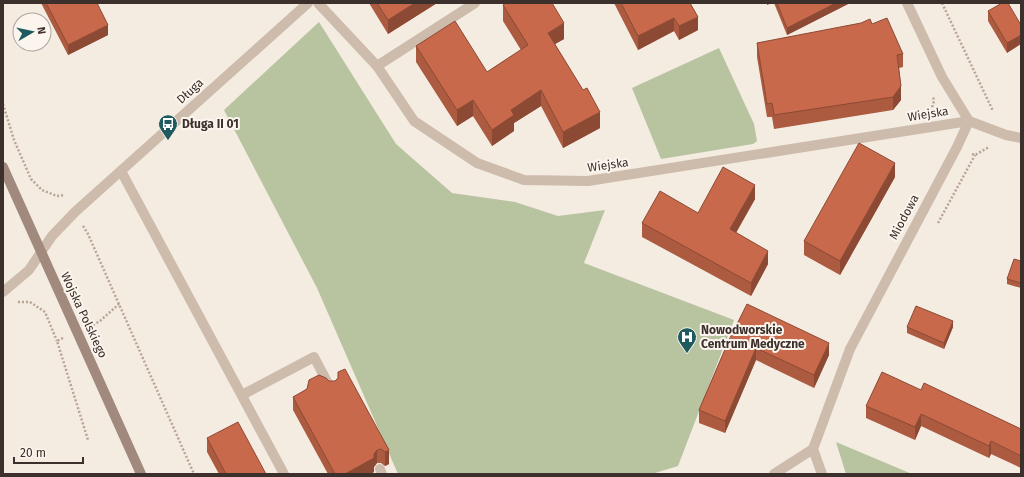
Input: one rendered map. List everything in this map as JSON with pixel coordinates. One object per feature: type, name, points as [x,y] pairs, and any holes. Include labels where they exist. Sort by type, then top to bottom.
[{"type":"main road","name":"Wojska Polskiego","points":[[3,167],[141,474]]},
{"type":"street","name":"Długa","points":[[3,292],[29,270],[52,236],[75,212],[308,3]]},
{"type":"street","name":"Wiejska","points":[[318,3],[378,66],[414,121],[477,163],[524,180],[588,181],[969,121]]},
{"type":"street","points":[[378,66],[475,3]]},
{"type":"street","points":[[907,3],[942,76],[969,121],[1006,135],[1021,138]]},
{"type":"street","name":"Miodowa","points":[[813,449],[850,349],[969,121]]},
{"type":"street","points":[[121,171],[284,474]]},
{"type":"street","points":[[242,395],[314,357],[332,389]]},
{"type":"street","points":[[774,474],[813,449],[822,474]]},
{"type":"path","points":[[928,113],[932,110],[934,101],[931,90]]},
{"type":"path","points":[[3,104],[14,140],[31,180],[42,190],[57,196],[65,195]]},
{"type":"path","points":[[12,302],[30,302],[45,312],[57,341]]},
{"type":"green space","points":[[319,22],[396,144],[452,193],[515,202],[558,216],[605,210],[584,263],[734,320],[678,466],[655,474],[398,474],[317,288],[224,110]]},
{"type":"green space","points":[[719,48],[754,124],[757,141],[753,144],[661,159],[632,88]]},
{"type":"green space","points":[[836,442],[912,474],[846,474]]},
{"type":"building","points":[[46,3],[97,3],[108,25],[68,45]]},
{"type":"building","points":[[377,3],[415,3],[388,20]]},
{"type":"building","points":[[506,3],[552,3],[564,23],[548,33],[583,90],[587,88],[600,112],[563,132],[541,90],[511,110],[514,115],[492,130],[473,100],[457,110],[416,46],[455,21],[487,72],[528,45],[503,5]]},
{"type":"building","points":[[621,3],[690,3],[698,17],[679,26],[674,18],[638,36]]},
{"type":"building","points":[[777,3],[836,3],[787,28]]},
{"type":"building","points":[[1002,3],[1008,3],[1021,25],[1021,35],[1007,43],[988,11]]},
{"type":"building","points":[[887,18],[903,54],[897,55],[901,86],[893,97],[774,115],[772,103],[767,104],[757,43],[861,23],[870,19],[872,24]]},
{"type":"building","points":[[859,143],[895,163],[840,261],[804,241]]},
{"type":"building","points":[[723,167],[755,185],[730,229],[768,251],[751,283],[642,223],[660,191],[698,213]]},
{"type":"building","points":[[1014,259],[1021,261],[1021,283],[1007,279]]},
{"type":"building","points":[[747,304],[829,343],[814,375],[756,348],[725,421],[699,410],[729,340]]},
{"type":"building","points":[[916,306],[953,321],[944,343],[907,327]]},
{"type":"building","points":[[345,369],[389,450],[385,452],[381,449],[377,450],[374,454],[374,458],[345,474],[335,474],[293,397],[307,389],[309,380],[319,375],[329,381],[335,381],[338,378],[338,372]]},
{"type":"building","points":[[882,372],[921,390],[924,383],[1021,429],[1021,456],[991,441],[989,446],[921,414],[915,427],[866,406]]},
{"type":"building","points":[[238,422],[266,474],[226,474],[207,438]]},
{"type":"place","name":"Długa II 01","points":[[168,141]]},
{"type":"place","name":"Nowodworskie Centrum Medyczne","points":[[687,354]]}]
